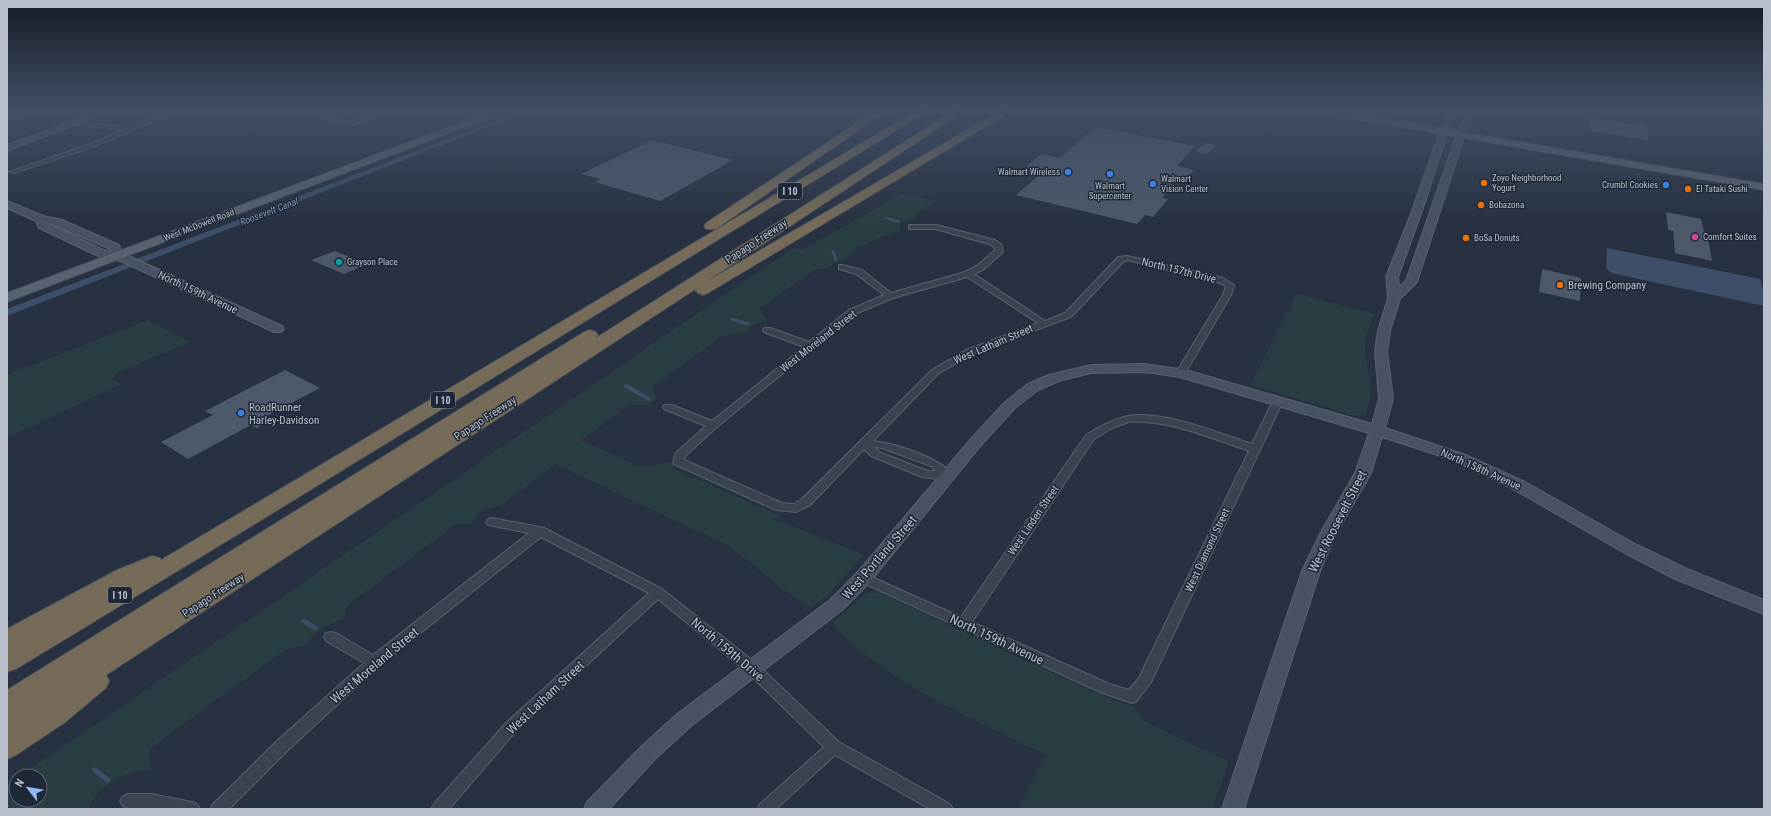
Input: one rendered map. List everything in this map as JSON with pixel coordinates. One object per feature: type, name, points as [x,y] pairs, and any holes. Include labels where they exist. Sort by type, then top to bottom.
[{"type":"highway","points":[[654,273],[669,255],[827,147]]},
{"type":"highway","name":"I 10","points":[[7,662],[233,528],[862,147]]},
{"type":"highway","points":[[7,703],[886,147]]},
{"type":"highway","name":"Papago Freeway","points":[[7,726],[902,147]]},
{"type":"highway","points":[[633,322],[679,304],[944,147]]},
{"type":"highway","points":[[7,640],[125,576],[233,528]]},
{"type":"highway","points":[[7,747],[55,715],[159,629]]},
{"type":"main road","name":"West McDowell Road","points":[[7,288],[100,253],[126,257],[391,147]]},
{"type":"main road","name":"West McDowell Road","points":[[7,298],[126,257],[405,147]]},
{"type":"main road","points":[[1542,147],[1596,158],[1764,187]]},
{"type":"main road","points":[[1563,147],[1681,166],[1764,182]]},
{"type":"main road","points":[[1596,158],[1596,156],[1602,155],[1670,167],[1681,166]]},
{"type":"main road","points":[[1738,182],[1737,181],[1739,179],[1764,182]]},
{"type":"street","points":[[12,172],[86,147]]},
{"type":"street","name":"West Roosevelt Street","points":[[1233,809],[1311,571],[1328,534],[1363,473],[1377,430],[1386,399],[1382,343],[1394,298],[1392,277],[1440,147]]},
{"type":"street","name":"West Roosevelt Street","points":[[1394,298],[1411,282],[1457,147]]},
{"type":"street","name":"North 159th Avenue","points":[[7,204],[40,220],[58,222],[126,257],[278,329]]},
{"type":"street","name":"North 159th Avenue","points":[[40,220],[43,226],[100,253]]},
{"type":"street","name":"West Moreland Street","points":[[796,508],[780,507],[678,462],[680,455],[713,425],[852,312],[890,296],[968,274],[981,266],[999,251],[998,246],[992,242],[936,227],[912,227]]},
{"type":"street","name":"North 157th Drive","points":[[1127,258],[1220,280],[1230,285],[1227,294],[1181,373]]},
{"type":"street","name":"West Latham Street","points":[[796,508],[806,502],[935,372],[969,352],[1043,323],[1068,315],[1092,292],[1121,259],[1127,258]]},
{"type":"street","points":[[842,268],[859,272],[890,296]]},
{"type":"street","points":[[968,274],[1043,323]]},
{"type":"street","points":[[767,330],[811,346]]},
{"type":"street","name":"West Portland Street","points":[[595,809],[649,752],[684,720],[836,605],[863,578],[948,476],[1010,405],[1033,387],[1054,378],[1091,369],[1117,367],[1158,369],[1181,373]]},
{"type":"street","name":"North 158th Avenue","points":[[1181,373],[1377,430],[1428,446],[1485,468],[1664,566],[1719,590],[1764,607]]},
{"type":"street","name":"West Diamond Street","points":[[1132,697],[1144,682],[1278,401]]},
{"type":"street","points":[[668,408],[713,425]]},
{"type":"street","name":"West Linden Street","points":[[964,623],[1090,437],[1110,424],[1131,419],[1152,420],[1182,426],[1255,449]]},
{"type":"street","points":[[864,443],[875,454],[926,474],[948,476]]},
{"type":"street","name":"North 159th Drive","points":[[492,522],[540,531],[658,592],[752,668],[834,747],[945,809]]},
{"type":"street","name":"West Moreland Street","points":[[218,809],[282,746],[374,662],[540,531]]},
{"type":"street","name":"North 159th Avenue","points":[[863,578],[1106,688],[1132,697]]},
{"type":"street","name":"West Latham Street","points":[[439,809],[511,727],[658,592]]},
{"type":"street","points":[[331,637],[374,662]]},
{"type":"street","points":[[765,809],[834,747]]},
{"type":"street","points":[[128,801],[151,801],[192,809]]},
{"type":"green space","points":[[903,193],[935,201],[918,213],[914,219],[901,223],[899,228],[902,231],[863,245],[850,254],[845,260],[836,262],[828,268],[814,270],[759,309],[767,321],[753,324],[747,332],[721,337],[653,386],[653,391],[657,398],[648,405],[630,405],[618,409],[621,411],[581,440],[640,467],[671,462],[676,470],[779,515],[779,521],[864,555],[829,593],[811,608],[727,545],[555,464],[500,506],[486,509],[478,514],[470,525],[456,524],[348,605],[343,619],[332,623],[317,632],[306,645],[285,650],[149,749],[151,770],[128,774],[114,781],[98,793],[89,809],[7,809],[8,784],[8,808],[48,808],[48,768],[32,768],[786,253],[795,248],[802,250]]},
{"type":"green space","points":[[1297,294],[1375,314],[1368,331],[1365,345],[1371,390],[1365,416],[1352,415],[1250,385]]},
{"type":"green space","points":[[148,320],[190,342],[116,373],[112,379],[121,384],[7,438],[7,375]]},
{"type":"green space","points":[[878,592],[1114,701],[1132,705],[1146,722],[1229,762],[1212,809],[1019,809],[1046,755],[904,682],[853,645],[832,624],[863,595]]},
{"type":"water","points":[[1607,248],[1760,279],[1764,293],[1764,306],[1611,273],[1606,268]]},
{"type":"building","points":[[637,147],[681,147],[733,160],[660,201],[595,182],[601,179],[581,174]]},
{"type":"building","name":"Walmart Supercenter","points":[[1072,147],[1194,147],[1177,166],[1194,170],[1184,181],[1177,180],[1162,198],[1168,199],[1153,217],[1145,215],[1137,224],[1016,195],[1038,176],[1020,172],[1029,165],[1027,165],[1042,154],[1059,158]]},
{"type":"building","points":[[1200,147],[1214,147],[1208,154],[1196,152]]},
{"type":"building","name":"Comfort Suites","points":[[1666,212],[1701,219],[1704,232],[1707,233],[1712,261],[1675,253],[1673,231],[1668,230]]},
{"type":"building","name":"Grayson Place","points":[[335,251],[367,264],[344,274],[311,260]]},
{"type":"building","name":"Brewing Company","points":[[1542,269],[1581,278],[1580,301],[1539,292]]},
{"type":"building","name":"RoadRunner Harley-Davidson","points":[[285,370],[320,388],[263,418],[269,421],[257,428],[251,425],[188,459],[161,442],[213,415],[205,411]]},
{"type":"waterway","name":"Roosevelt Canal","points":[[7,313],[432,147]]},
{"type":"waterway","points":[[886,218],[899,222]]},
{"type":"waterway","points":[[833,252],[836,260]]},
{"type":"waterway","points":[[732,319],[748,324]]},
{"type":"waterway","points":[[626,386],[649,399]]},
{"type":"waterway","points":[[304,621],[315,628]]},
{"type":"waterway","points":[[95,770],[108,780]]},
{"type":"place","name":"Walmart Wireless","points":[[1068,172]]},
{"type":"place","name":"Walmart Supercenter","points":[[1110,174]]},
{"type":"place","name":"Zoyo Neighborhood Yogurt","points":[[1484,183]]},
{"type":"place","name":"Walmart Vision Center","points":[[1153,184]]},
{"type":"place","name":"Crumbl Cookies","points":[[1666,185]]},
{"type":"place","name":"El Tataki Sushi","points":[[1688,189]]},
{"type":"place","name":"Bobazona","points":[[1481,205]]},
{"type":"place","name":"Comfort Suites","points":[[1695,237]]},
{"type":"place","name":"BoSa Donuts","points":[[1466,238]]},
{"type":"place","name":"Grayson Place","points":[[339,262]]},
{"type":"place","name":"Brewing Company","points":[[1560,285]]},
{"type":"place","name":"RoadRunner Harley-Davidson","points":[[241,413]]}]
